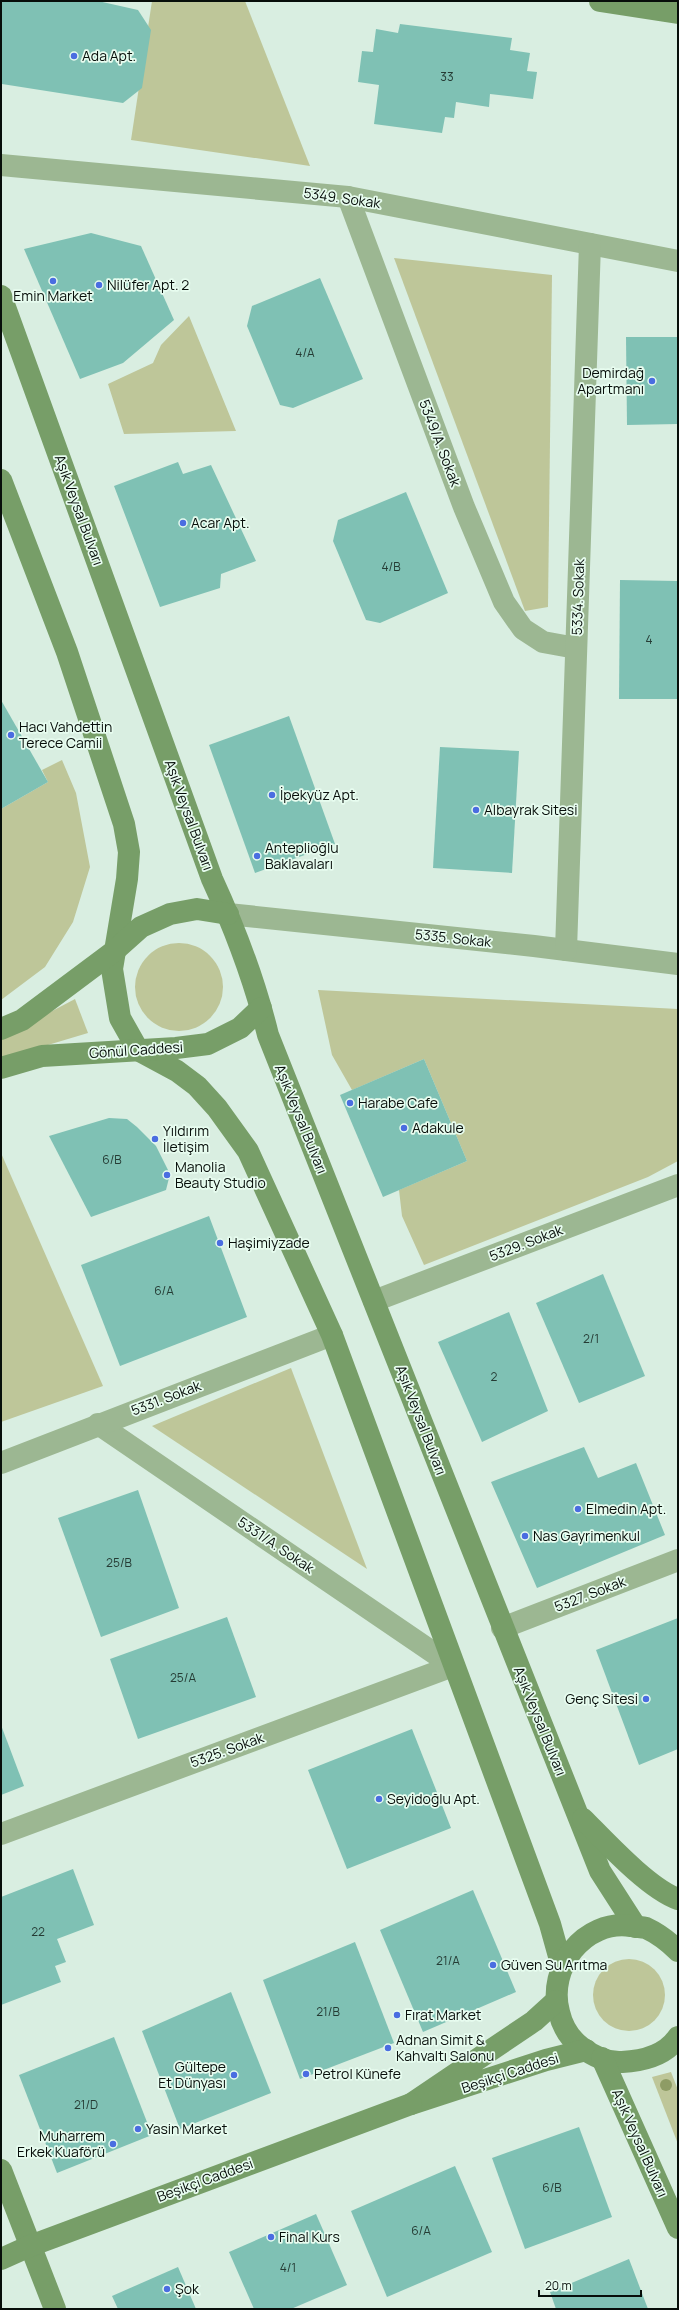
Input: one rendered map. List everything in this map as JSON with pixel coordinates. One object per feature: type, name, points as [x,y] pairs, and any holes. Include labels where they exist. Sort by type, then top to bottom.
[{"type":"main road","points":[[600,1],[678,13]]},
{"type":"main road","name":"Aşık Veysal Bulvarı","points":[[1,296],[212,879],[228,914],[261,1008],[271,1042],[502,1628],[600,1871],[636,1927]]},
{"type":"main road","points":[[1,480],[67,652],[124,824],[129,852],[127,879],[113,952],[112,969],[120,1018],[138,1050],[177,1071],[197,1086],[217,1108],[248,1151],[332,1335],[453,1666],[550,1924],[562,1967]]},
{"type":"main road","points":[[1,1029],[22,1020],[113,952],[141,926],[170,914],[197,909],[228,914]]},
{"type":"main road","name":"Gönül Caddesi","points":[[1,1068],[42,1056],[208,1044],[240,1028],[261,1008]]},
{"type":"main road","points":[[576,1811],[620,1856],[667,1895],[678,1899]]},
{"type":"main road","name":"Aşık Veysal Bulvarı","points":[[678,1951],[665,1938],[645,1928],[622,1925],[601,1929],[581,1940],[566,1957],[557,1978],[556,2000],[562,2023],[574,2042],[594,2054],[615,2062],[637,2061],[659,2054],[678,2039]]},
{"type":"main road","name":"Beşikçi Caddesi","points":[[411,2104],[534,2021],[556,2000]]},
{"type":"main road","name":"Aşık Veysal Bulvarı","points":[[594,2054],[678,2228]]},
{"type":"main road","name":"Beşikçi Caddesi","points":[[1,2259],[30,2246],[411,2104],[546,2060],[594,2054]]},
{"type":"main road","points":[[1,2170],[55,2309]]},
{"type":"street","name":"5349. Sokak","points":[[1,165],[348,197],[678,261]]},
{"type":"street","name":"5349/A. Sokak","points":[[348,197],[464,507],[504,602],[523,629],[543,642],[576,648]]},
{"type":"street","name":"5334. Sokak","points":[[566,950],[590,244]]},
{"type":"street","name":"5335. Sokak","points":[[228,914],[566,950],[678,964]]},
{"type":"street","name":"5329. Sokak","points":[[374,1301],[678,1185]]},
{"type":"street","name":"5331. Sokak","points":[[1,1463],[98,1424],[332,1335]]},
{"type":"street","name":"5331/A. Sokak","points":[[98,1424],[453,1666]]},
{"type":"street","name":"5327. Sokak","points":[[502,1628],[678,1560]]},
{"type":"street","name":"5325. Sokak","points":[[1,1834],[453,1666]]},
{"type":"green space","points":[[152,1],[245,1],[310,166],[131,140]]},
{"type":"green space","points":[[394,258],[552,275],[548,607],[525,611]]},
{"type":"green space","points":[[189,316],[236,431],[124,434],[108,384],[153,363],[161,345]]},
{"type":"green space","points":[[62,760],[76,793],[90,867],[73,922],[45,967],[1,1000],[1,809],[48,782],[42,770]]},
{"type":"green space","points":[[179,943],[196,946],[210,956],[220,970],[223,987],[220,1004],[210,1018],[196,1028],[179,1031],[162,1028],[148,1018],[138,1004],[135,987],[138,970],[148,956],[162,946]]},
{"type":"green space","points":[[318,990],[678,1009],[678,1161],[648,1177],[424,1265],[402,1216],[399,1190],[467,1161],[424,1059],[352,1090],[332,1055]]},
{"type":"green space","points":[[75,999],[88,1033],[1,1059],[1,1038]]},
{"type":"green space","points":[[1,1153],[103,1386],[1,1422]]},
{"type":"green space","points":[[291,1368],[367,1569],[152,1426]]},
{"type":"green space","points":[[629,1959],[649,1965],[659,1975],[665,1995],[659,2015],[649,2025],[629,2031],[609,2025],[599,2015],[593,1995],[599,1975],[609,1965]]},
{"type":"green space","points":[[671,2072],[678,2090],[678,2144],[652,2077]]},
{"type":"building","name":"Ada Apt.","points":[[4,1],[98,1],[138,10],[151,30],[142,88],[123,103],[2,84],[1,3]]},
{"type":"building","points":[[400,24],[512,38],[510,50],[530,53],[527,71],[537,72],[533,99],[490,94],[489,107],[456,102],[454,118],[445,117],[442,133],[374,124],[379,85],[358,82],[362,51],[373,52],[376,29],[398,33]]},
{"type":"building","name":"Nilüfer Apt. 2","points":[[91,233],[141,246],[174,320],[123,363],[80,379],[24,249]]},
{"type":"building","points":[[320,278],[363,379],[293,408],[280,405],[247,326],[252,306]]},
{"type":"building","name":"Demirdağ Apartmanı","points":[[626,337],[678,337],[678,424],[627,425]]},
{"type":"building","name":"Acar Apt.","points":[[178,462],[183,474],[211,465],[256,561],[221,574],[220,588],[160,607],[114,486]]},
{"type":"building","points":[[406,492],[448,593],[380,623],[366,620],[333,541],[338,520]]},
{"type":"building","points":[[620,580],[678,581],[678,699],[619,699]]},
{"type":"building","name":"Hacı Vahdettin Terece Camii","points":[[1,700],[48,782],[1,809]]},
{"type":"building","name":"İpekyüz Apt.","points":[[289,716],[335,844],[255,873],[209,745]]},
{"type":"building","name":"Albayrak Sitesi","points":[[440,747],[519,751],[512,873],[433,868]]},
{"type":"building","name":"Adakule","points":[[424,1059],[467,1161],[383,1197],[340,1095]]},
{"type":"building","points":[[109,1118],[127,1119],[137,1127],[156,1146],[170,1174],[166,1190],[91,1217],[49,1136]]},
{"type":"building","points":[[209,1216],[247,1317],[120,1366],[81,1265]]},
{"type":"building","points":[[603,1274],[645,1376],[579,1403],[536,1303]]},
{"type":"building","points":[[509,1312],[548,1411],[482,1442],[438,1342]]},
{"type":"building","name":"Elmedin Apt.","points":[[584,1447],[598,1478],[636,1463],[665,1535],[537,1588],[491,1482]]},
{"type":"building","points":[[138,1490],[179,1608],[101,1637],[58,1518]]},
{"type":"building","points":[[227,1617],[256,1697],[138,1739],[110,1659]]},
{"type":"building","name":"Genç Sitesi","points":[[678,1618],[678,1749],[639,1765],[596,1650]]},
{"type":"building","points":[[1,1725],[24,1786],[1,1795]]},
{"type":"building","name":"Seyidoğlu Apt.","points":[[412,1729],[451,1828],[347,1869],[308,1770]]},
{"type":"building","points":[[73,1869],[94,1925],[57,1939],[66,1962],[55,1966],[61,1982],[1,2005],[1,1897]]},
{"type":"building","points":[[473,1890],[516,1992],[423,2032],[380,1930]]},
{"type":"building","points":[[355,1942],[394,2043],[300,2079],[263,1980]]},
{"type":"building","points":[[231,1992],[271,2093],[180,2129],[142,2031]]},
{"type":"building","points":[[114,2037],[152,2135],[57,2173],[19,2075]]},
{"type":"building","points":[[579,2127],[612,2217],[525,2249],[492,2158]]},
{"type":"building","points":[[455,2166],[492,2252],[387,2297],[351,2211]]},
{"type":"building","points":[[316,2214],[347,2285],[291,2309],[254,2309],[229,2252]]},
{"type":"building","points":[[629,2259],[648,2309],[556,2309],[550,2292]]},
{"type":"building","points":[[178,2267],[196,2309],[118,2309],[112,2296]]},
{"type":"place","name":"Ada Apt.","points":[[74,56]]},
{"type":"place","name":"Emin Market","points":[[53,281]]},
{"type":"place","name":"Nilüfer Apt. 2","points":[[99,285]]},
{"type":"place","name":"Demirdağ Apartmanı","points":[[652,381]]},
{"type":"place","name":"Acar Apt.","points":[[183,523]]},
{"type":"place","name":"Hacı Vahdettin Terece Camii","points":[[11,735]]},
{"type":"place","name":"İpekyüz Apt.","points":[[272,795]]},
{"type":"place","name":"Albayrak Sitesi","points":[[476,810]]},
{"type":"place","name":"Anteplioğlu Baklavaları","points":[[257,856]]},
{"type":"place","name":"Harabe Cafe","points":[[350,1103]]},
{"type":"place","name":"Adakule","points":[[404,1128]]},
{"type":"place","name":"Yıldırım İletişim","points":[[155,1139]]},
{"type":"place","name":"Manolia Beauty Studio","points":[[167,1175]]},
{"type":"place","name":"Haşimiyzade","points":[[220,1243]]},
{"type":"place","name":"Elmedin Apt.","points":[[578,1509]]},
{"type":"place","name":"Nas Gayrimenkul","points":[[525,1536]]},
{"type":"place","name":"Genç Sitesi","points":[[646,1699]]},
{"type":"place","name":"Seyidoğlu Apt.","points":[[379,1799]]},
{"type":"place","name":"Güven Su Arıtma","points":[[493,1965]]},
{"type":"place","name":"Fırat Market","points":[[397,2015]]},
{"type":"place","name":"Adnan Simit & Kahvaltı Salonu","points":[[388,2048]]},
{"type":"place","name":"Petrol Künefe","points":[[306,2074]]},
{"type":"place","name":"Gültepe Et Dünyası","points":[[234,2075]]},
{"type":"place","name":"Yasin Market","points":[[138,2129]]},
{"type":"place","name":"Muharrem Erkek Kuaförü","points":[[113,2144]]},
{"type":"place","name":"Final Kurs","points":[[271,2237]]},
{"type":"place","name":"Şok","points":[[167,2289]]}]
